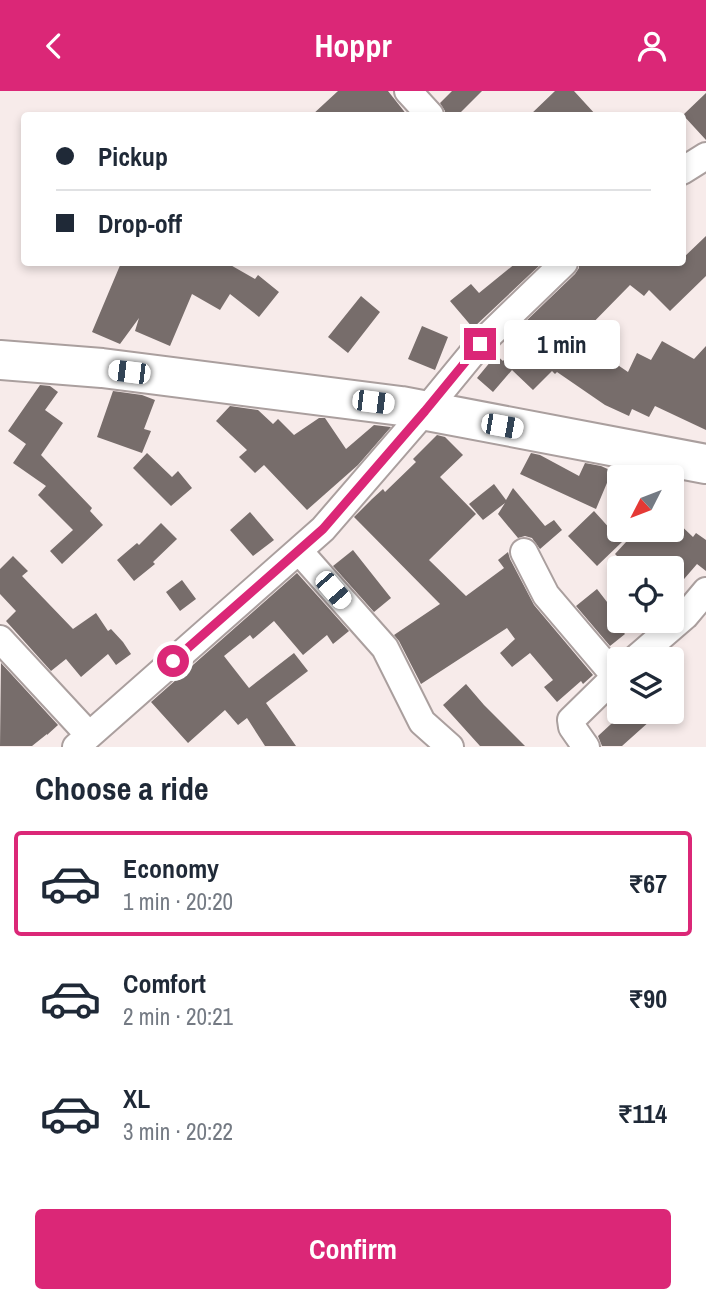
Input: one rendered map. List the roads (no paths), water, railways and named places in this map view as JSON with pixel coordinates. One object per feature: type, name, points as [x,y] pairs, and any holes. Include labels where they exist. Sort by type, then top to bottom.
[{"type":"main road","points":[[0,360],[102,368],[401,406],[706,464]]},
{"type":"street","points":[[408,91],[427,112]]},
{"type":"street","points":[[686,168],[706,156]]},
{"type":"street","points":[[0,639],[82,741],[323,529],[480,344],[561,266]]},
{"type":"street","points":[[299,551],[384,649],[422,722],[450,747]]},
{"type":"street","points":[[524,552],[546,594],[607,653]]},
{"type":"street","points":[[649,647],[685,616],[706,591]]},
{"type":"street","points":[[586,747],[572,727],[571,720],[607,685]]}]
